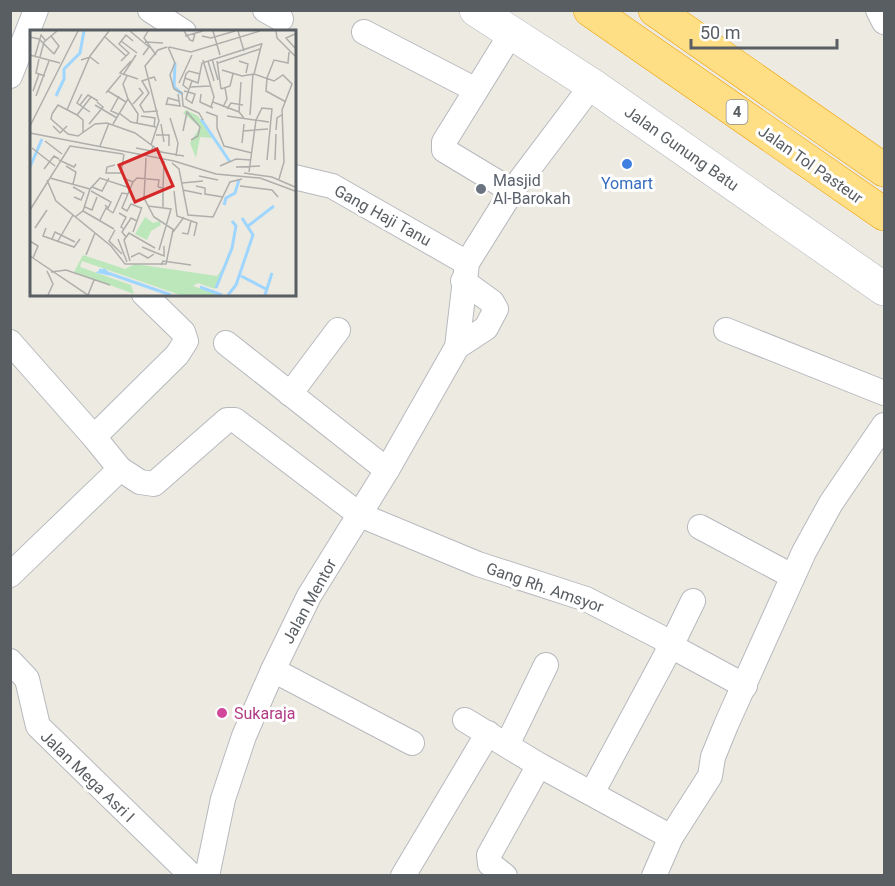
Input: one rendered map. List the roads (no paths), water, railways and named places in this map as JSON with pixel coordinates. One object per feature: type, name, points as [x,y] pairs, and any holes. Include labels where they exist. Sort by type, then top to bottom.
[{"type":"highway","name":"Jalan Tol Pasteur","points":[[590,10],[885,214]]},
{"type":"highway","name":"4","points":[[654,10],[885,170]]},
{"type":"main road","name":"Jalan Gunung Batu","points":[[476,10],[592,85],[885,289]]},
{"type":"street","points":[[150,10],[181,30]]},
{"type":"street","points":[[878,10],[885,22]]},
{"type":"street","points":[[10,76],[27,25]]},
{"type":"street","points":[[364,32],[476,90]]},
{"type":"street","points":[[512,32],[444,142],[444,150],[512,191]]},
{"type":"street","points":[[465,272],[512,191],[592,85]]},
{"type":"street","name":"Gang Haji Tanu","points":[[296,177],[332,186],[465,272]]},
{"type":"street","name":"Jalan Mentor","points":[[207,876],[223,799],[244,736],[273,670],[309,596],[387,471],[457,346],[462,326],[465,272]]},
{"type":"street","name":"Jalan Mentor","points":[[457,346],[486,328],[496,309],[465,272]]},
{"type":"street","points":[[94,436],[177,355],[186,341],[183,332],[146,296]]},
{"type":"street","points":[[290,394],[338,330]]},
{"type":"street","points":[[726,330],[885,393]]},
{"type":"street","points":[[10,342],[94,436],[120,469],[14,562]]},
{"type":"street","points":[[226,343],[387,471]]},
{"type":"street","name":"Gang Rh. Amsyor","points":[[120,469],[140,482],[154,484],[231,419],[360,515],[478,564],[586,599],[660,636],[671,646],[745,686]]},
{"type":"street","points":[[654,876],[671,837],[710,776],[713,757],[792,576],[831,503],[885,425]]},
{"type":"street","points":[[700,527],[792,576]]},
{"type":"street","points":[[592,793],[693,601]]},
{"type":"street","name":"Jalan Mega Asri I","points":[[10,661],[27,679],[38,726],[192,876]]},
{"type":"street","points":[[403,876],[498,739],[546,664]]},
{"type":"street","points":[[273,670],[411,743]]},
{"type":"street","points":[[465,720],[538,765],[671,837]]},
{"type":"street","points":[[505,876],[490,864],[489,855],[538,765]]},
{"type":"place","name":"Yomart","points":[[627,164]]},
{"type":"place","name":"Masjid Al-Barokah","points":[[481,189]]},
{"type":"place","name":"Sukaraja","points":[[222,713]]}]
